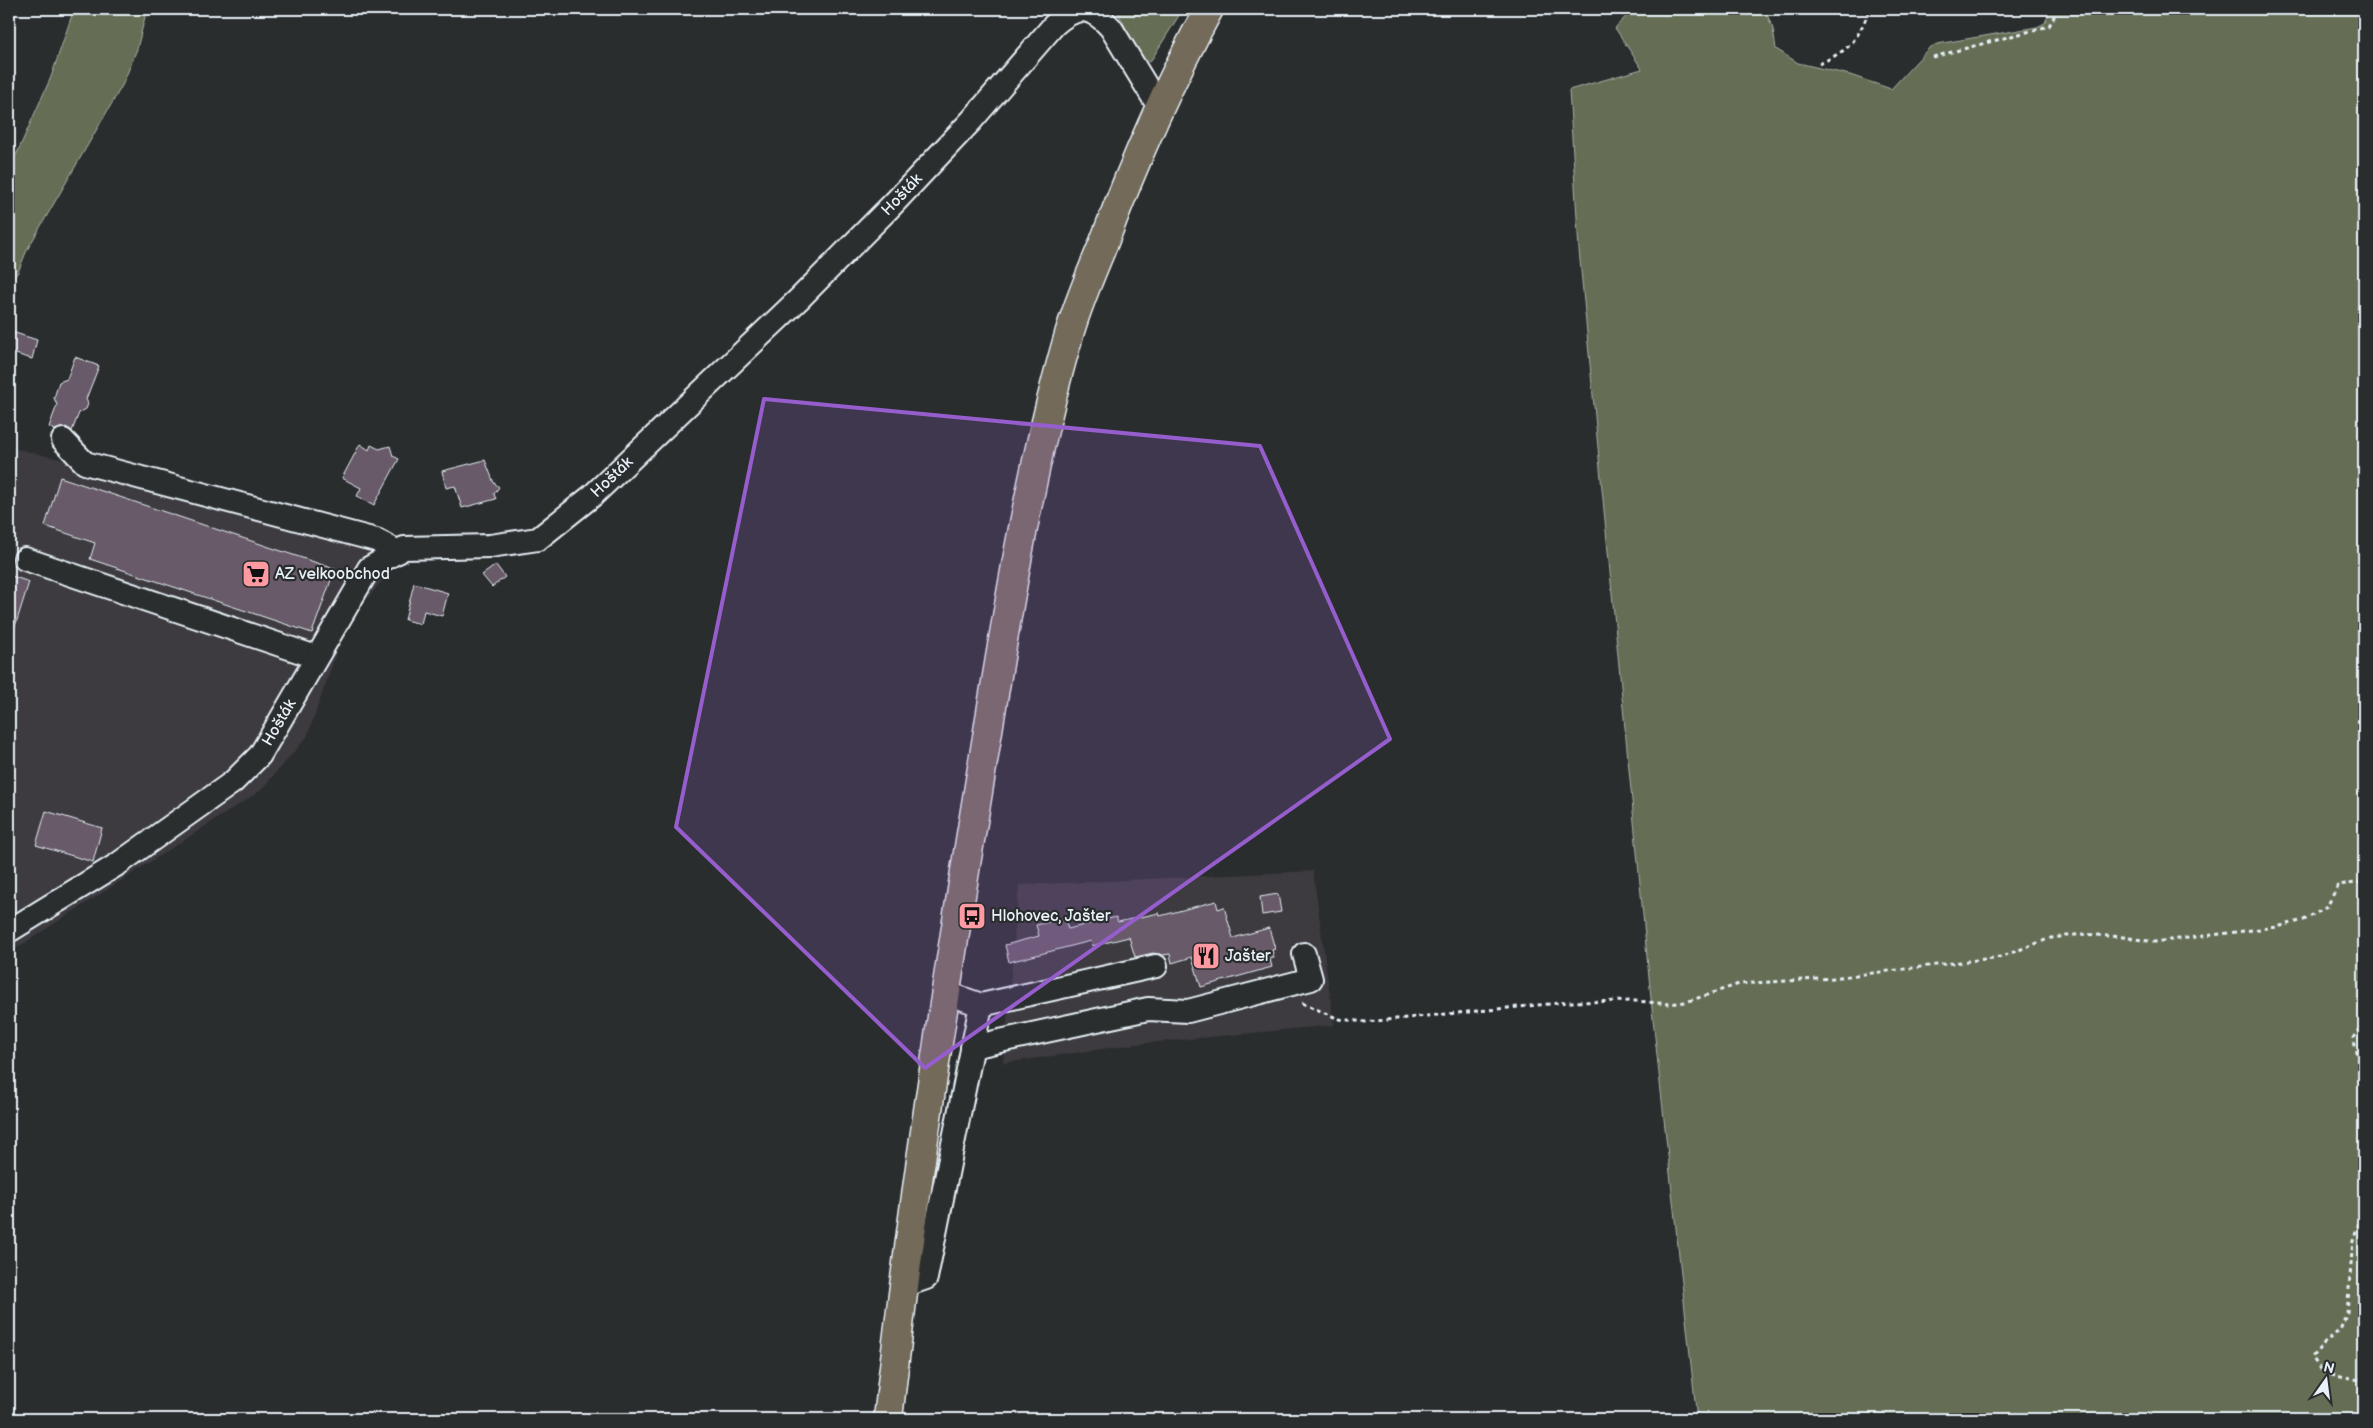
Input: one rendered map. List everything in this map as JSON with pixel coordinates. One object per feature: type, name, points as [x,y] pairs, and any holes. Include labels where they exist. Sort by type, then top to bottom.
[{"type":"main road","points":[[888,1419],[903,1286],[944,992],[1009,595],[1048,410],[1075,314],[1128,177],[1159,108],[1209,9]]},
{"type":"lane","name":"Hošták","points":[[9,931],[118,864],[233,782],[260,756],[369,568],[404,548],[490,546],[538,540],[593,495],[800,298],[971,121],[1054,25],[1072,12],[1082,10],[1092,12],[1101,17],[1111,28],[1159,108]]},
{"type":"lane","points":[[63,440],[85,462],[376,540],[398,552]]},
{"type":"lane","points":[[25,559],[316,657]]},
{"type":"lane","points":[[972,1047],[1148,1009],[1188,1010],[1311,979],[1304,954]]},
{"type":"lane","points":[[944,992],[981,1005],[1156,966]]},
{"type":"lane","points":[[903,1286],[926,1278],[981,1005]]},
{"type":"path","points":[[1819,64],[1842,53],[1853,43],[1870,9]]},
{"type":"path","points":[[1933,57],[2049,26],[2058,9]]},
{"type":"path","points":[[1270,990],[1339,1019],[1366,1022],[1569,1002],[1636,1001],[1670,1004],[1686,1002],[1739,984],[1833,978],[2000,956],[2051,938],[2083,934],[2156,942],[2277,927],[2304,920],[2327,907],[2338,885],[2364,882]]},
{"type":"path","points":[[2364,1022],[2353,1038],[2364,1077]]},
{"type":"path","points":[[2364,1208],[2354,1240],[2347,1313],[2340,1330],[2325,1342],[2312,1357],[2317,1368],[2322,1372],[2364,1381]]},
{"type":"highlighted area","points":[[764,399],[1260,446],[1390,739],[925,1068],[676,827]]},
{"type":"shaded area","points":[[9,447],[377,534],[390,571],[347,623],[307,737],[260,791],[9,953]]},
{"type":"shaded area","points":[[1313,871],[1334,1025],[1137,1044],[1003,1063],[1019,885]]},
{"type":"green space","points":[[74,9],[147,9],[137,49],[123,84],[27,250],[18,272],[9,283],[9,171],[51,77]]},
{"type":"green space","points":[[1116,9],[1183,9],[1150,62],[1141,58]]},
{"type":"green space","points":[[1633,9],[1765,9],[1773,29],[1776,49],[1798,63],[1850,75],[1891,89],[1929,48],[1937,44],[2037,27],[2045,23],[2050,9],[2364,9],[2364,1419],[1697,1419],[1653,1019],[1579,250],[1569,90],[1642,69],[1615,28]]},
{"type":"building","points":[[9,331],[37,340],[32,359],[9,352]]},
{"type":"building","points":[[75,357],[99,366],[86,399],[88,404],[86,409],[79,413],[72,431],[66,427],[55,430],[49,427],[57,405],[54,398],[59,382],[67,379]]},
{"type":"building","points":[[360,444],[369,450],[371,445],[379,449],[390,446],[393,456],[399,459],[374,505],[357,496],[361,488],[342,478]]},
{"type":"building","points":[[485,460],[494,483],[499,487],[494,494],[496,499],[462,508],[455,486],[446,488],[442,471]]},
{"type":"building","points":[[60,477],[335,569],[312,633],[90,559],[95,543],[45,526]]},
{"type":"building","points":[[496,565],[505,577],[492,587],[482,575]]},
{"type":"building","points":[[9,575],[29,582],[12,636],[9,635]]},
{"type":"building","points":[[414,583],[448,593],[442,616],[424,611],[421,624],[405,620]]},
{"type":"building","points":[[46,811],[102,828],[93,862],[36,845]]},
{"type":"building","points":[[1278,894],[1281,912],[1262,915],[1260,897]]},
{"type":"building","points":[[1216,901],[1218,909],[1224,907],[1233,938],[1269,928],[1275,949],[1272,950],[1274,958],[1270,959],[1272,967],[1201,987],[1192,957],[1172,963],[1170,954],[1153,953],[1135,957],[1129,937],[1092,946],[1091,941],[1009,962],[1005,945],[1039,936],[1036,925],[1065,918],[1068,929],[1116,917],[1118,922],[1159,913],[1160,916]]},
{"type":"place","name":"AZ velkoobchod","points":[[256,574]]},
{"type":"place","name":"Hlohovec, Jašter","points":[[972,916]]},
{"type":"place","name":"Jašter","points":[[1206,956]]}]
